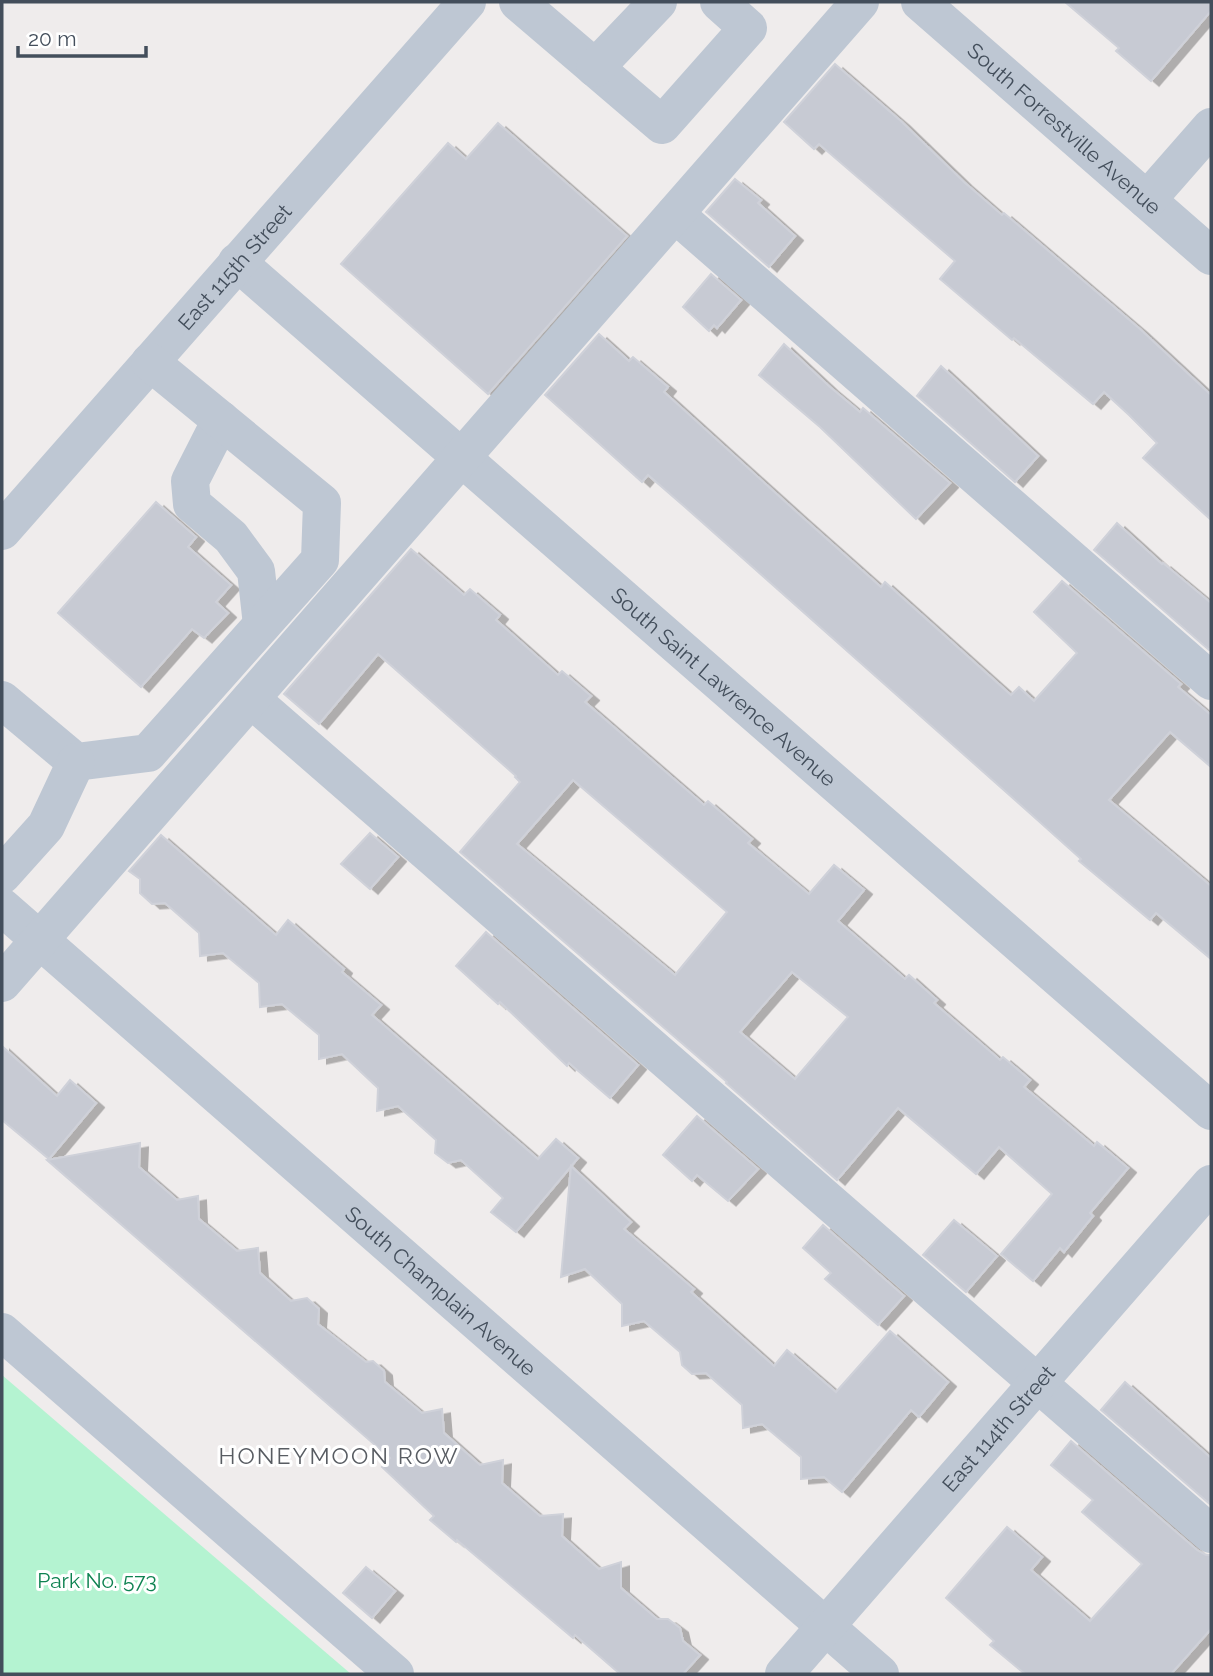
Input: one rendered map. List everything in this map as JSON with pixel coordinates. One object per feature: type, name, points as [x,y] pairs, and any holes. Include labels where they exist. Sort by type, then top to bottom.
[{"type":"street","name":"East 115th Street","points":[[2,531],[467,2]]},
{"type":"street","points":[[518,2],[662,125],[748,28],[719,2]]},
{"type":"street","points":[[595,68],[658,2]]},
{"type":"street","points":[[2,983],[860,2]]},
{"type":"street","name":"South Forrestville Avenue","points":[[920,2],[1211,256]]},
{"type":"street","points":[[1147,200],[1211,127]]},
{"type":"street","points":[[675,214],[1211,681]]},
{"type":"street","name":"South Saint Lawrence Avenue","points":[[237,262],[1211,1111]]},
{"type":"street","points":[[2,701],[76,762],[148,753],[320,560],[322,503],[150,362]]},
{"type":"street","points":[[221,420],[190,481],[192,504],[231,537],[256,571],[262,625]]},
{"type":"street","points":[[251,699],[1211,1534]]},
{"type":"street","points":[[2,875],[46,826],[76,762]]},
{"type":"street","name":"South Champlain Avenue","points":[[2,907],[880,1674]]},
{"type":"street","name":"East 114th Street","points":[[784,1674],[1211,1184]]},
{"type":"street","points":[[2,1332],[395,1674]]},
{"type":"green space","name":"Park No. 573","points":[[2,1375],[351,1674],[2,1674]]},
{"type":"building","points":[[1065,2],[1211,2],[1211,11],[1151,81],[1116,51],[1119,48]]},
{"type":"building","points":[[835,64],[902,122],[964,182],[1140,329],[1211,395],[1211,520],[1143,458],[1157,443],[1129,415],[1104,392],[1093,404],[940,279],[955,261],[819,144],[814,149],[784,122]]},
{"type":"building","points":[[498,123],[627,236],[488,394],[341,264],[448,143],[466,159]]},
{"type":"building","points":[[735,179],[761,200],[758,203],[795,236],[769,267],[706,212]]},
{"type":"building","points":[[711,274],[741,300],[717,328],[714,325],[709,331],[683,307]]},
{"type":"building","points":[[599,334],[629,361],[633,357],[668,387],[664,392],[801,516],[881,587],[885,582],[1011,695],[1019,687],[1034,701],[1077,653],[1034,612],[1062,581],[1181,684],[1178,687],[1211,715],[1211,767],[1170,732],[1109,800],[1211,886],[1211,959],[1156,913],[1150,920],[1079,861],[1081,859],[685,507],[648,475],[642,482],[545,395]]},
{"type":"building","points":[[784,344],[830,387],[860,412],[863,408],[950,483],[916,519],[820,427],[759,375]]},
{"type":"building","points":[[941,366],[1038,456],[1015,482],[917,396]]},
{"type":"building","points":[[156,502],[196,537],[188,547],[231,585],[216,602],[228,613],[204,638],[192,629],[141,687],[58,613]]},
{"type":"building","points":[[1117,523],[1211,603],[1209,650],[1094,550]]},
{"type":"building","points":[[411,549],[464,595],[470,589],[500,615],[496,620],[558,675],[562,671],[591,696],[585,702],[704,805],[708,801],[752,839],[748,843],[809,894],[834,865],[864,890],[838,921],[905,979],[909,975],[937,1000],[934,1003],[1000,1060],[1003,1057],[1030,1080],[1024,1087],[1094,1146],[1097,1142],[1128,1168],[1090,1213],[1093,1216],[1064,1252],[1060,1248],[1033,1281],[1001,1254],[1052,1194],[999,1147],[976,1174],[898,1108],[837,1180],[460,852],[520,782],[378,654],[319,724],[284,694]],"holes":[[[573,780],[727,912],[675,975],[517,844]],[[792,972],[848,1017],[795,1079],[740,1032]]]},
{"type":"building","points":[[370,833],[398,857],[370,889],[341,864]]},
{"type":"building","points":[[161,835],[276,935],[288,920],[381,1005],[372,1015],[538,1159],[556,1139],[578,1158],[516,1232],[491,1212],[503,1198],[461,1160],[448,1163],[435,1153],[436,1140],[398,1106],[377,1111],[378,1088],[342,1054],[319,1059],[319,1035],[282,1004],[260,1007],[259,983],[223,953],[200,956],[199,933],[165,903],[152,904],[140,893],[140,879],[129,871]]},
{"type":"building","points":[[486,932],[638,1065],[610,1098],[569,1063],[567,1066],[500,1002],[498,1004],[456,966]]},
{"type":"building","points":[[2,1046],[57,1096],[70,1080],[96,1103],[49,1159],[2,1120]]},
{"type":"building","points":[[697,1116],[758,1169],[728,1201],[697,1175],[692,1181],[663,1155]]},
{"type":"building","points":[[140,1143],[139,1167],[177,1200],[198,1196],[199,1219],[237,1251],[258,1248],[260,1273],[291,1301],[307,1298],[319,1309],[318,1324],[366,1362],[373,1361],[384,1371],[385,1382],[422,1413],[442,1409],[444,1433],[480,1465],[503,1460],[502,1483],[540,1516],[563,1514],[562,1536],[599,1569],[621,1562],[621,1588],[657,1619],[668,1619],[680,1628],[683,1641],[700,1655],[683,1674],[620,1674],[575,1635],[573,1638],[430,1520],[434,1516],[382,1467],[390,1458],[47,1160]]},
{"type":"building","points":[[571,1166],[631,1222],[624,1229],[694,1289],[691,1292],[774,1366],[787,1350],[836,1392],[890,1331],[948,1382],[919,1417],[911,1410],[842,1492],[824,1477],[801,1479],[801,1457],[762,1424],[743,1428],[742,1405],[706,1373],[692,1374],[682,1365],[680,1352],[644,1321],[622,1326],[622,1304],[585,1269],[561,1277]]},
{"type":"building","points":[[954,1220],[997,1256],[966,1292],[923,1255]]},
{"type":"building","points":[[823,1225],[904,1296],[878,1325],[825,1279],[831,1273],[803,1248]]},
{"type":"building","points":[[1125,1382],[1211,1458],[1211,1505],[1101,1410]]},
{"type":"building","points":[[1071,1441],[1197,1550],[1211,1555],[1211,1629],[1171,1674],[1025,1674],[990,1645],[994,1641],[946,1598],[1007,1527],[1042,1557],[1031,1570],[1090,1621],[1142,1564],[1082,1512],[1093,1500],[1051,1465]]},
{"type":"building","points":[[366,1567],[395,1591],[372,1618],[343,1593]]},
{"type":"district","name":"HONEYMOON ROW","points":[[339,1455]]}]
